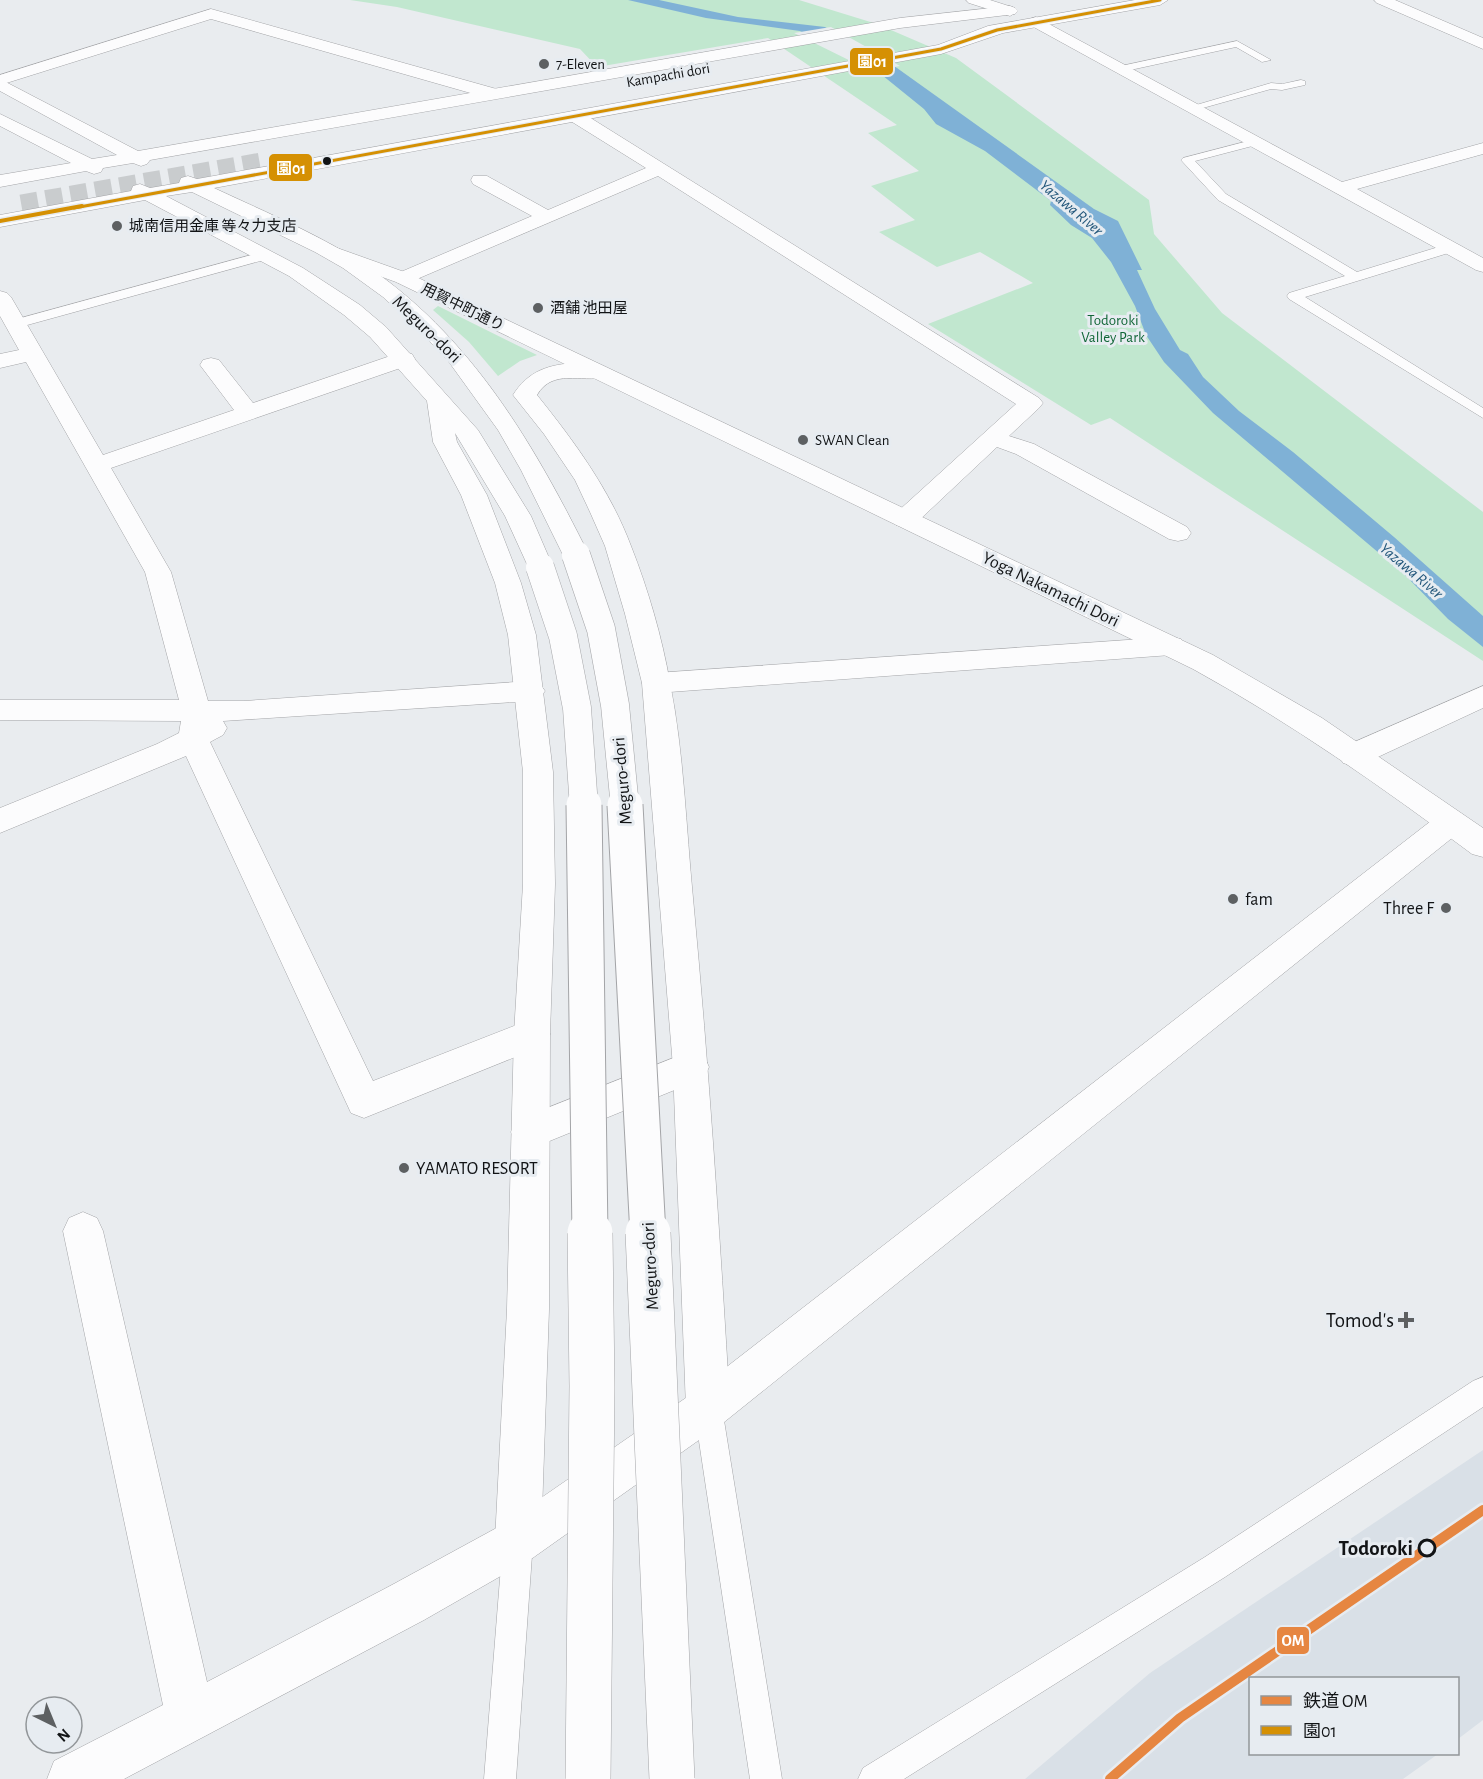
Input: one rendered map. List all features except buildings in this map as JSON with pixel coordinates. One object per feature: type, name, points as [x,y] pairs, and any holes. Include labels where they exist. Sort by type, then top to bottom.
[{"type":"main road","points":[[974,0],[1010,11]]},
{"type":"main road","name":"Kampachi dori","points":[[707,87],[263,153],[682,73],[906,27],[1075,0]]},
{"type":"main road","points":[[0,221],[575,116],[707,87],[1160,0]]},
{"type":"main road","points":[[1382,0],[1483,44]]},
{"type":"main road","points":[[0,82],[211,14],[494,94]]},
{"type":"main road","points":[[1036,22],[1483,266]]},
{"type":"main road","points":[[0,181],[665,64],[906,27]]},
{"type":"main road","name":"Meguro-dori","points":[[0,82],[35,105],[134,157],[326,249],[369,276],[415,314],[449,348],[494,405],[540,479],[576,555],[601,629],[615,705],[624,795],[657,1386],[672,1779]]},
{"type":"main road","points":[[575,116],[1031,403],[904,519]]},
{"type":"main road","name":"Meguro-dori","points":[[0,119],[266,255],[352,310],[378,332],[404,359],[438,401],[470,435],[518,516],[540,567],[562,636],[577,708],[584,800],[592,1386],[588,1779]]},
{"type":"main road","points":[[1340,188],[1483,148]]},
{"type":"main road","points":[[263,219],[251,203],[250,196],[254,188],[277,175],[310,164]]},
{"type":"main road","points":[[404,278],[660,169]]},
{"type":"main road","points":[[480,180],[547,217]]},
{"type":"main road","points":[[0,207],[13,195]]},
{"type":"main road","name":"用賀中町通り","points":[[326,249],[404,278],[597,372]]},
{"type":"main road","points":[[0,297],[158,572],[191,694],[196,724],[364,1101],[532,1034]]},
{"type":"main road","points":[[0,361],[33,354]]},
{"type":"main road","points":[[96,465],[404,359]]},
{"type":"main road","points":[[211,365],[248,412]]},
{"type":"main road","points":[[517,440],[524,405],[532,385],[549,374],[573,370],[597,372]]},
{"type":"main road","name":"Yoga Nakamachi Dori","points":[[597,372],[1171,646],[1234,679],[1354,755],[1483,845]]},
{"type":"main road","points":[[438,401],[445,442],[474,495],[508,583],[522,635],[538,772],[539,873],[532,1034],[528,1309],[518,1541]]},
{"type":"main road","points":[[494,405],[524,405],[553,430],[587,480],[618,546],[639,614],[656,683],[691,1067],[708,1408]]},
{"type":"main road","points":[[993,438],[1025,449],[1178,533]]},
{"type":"main road","points":[[656,683],[1171,646]]},
{"type":"main road","points":[[0,710],[196,724],[244,711],[530,691]]},
{"type":"main road","points":[[1354,755],[1483,696]]},
{"type":"main road","points":[[0,821],[168,752],[196,724]]},
{"type":"main road","points":[[72,1779],[397,1608],[518,1541],[708,1408],[1451,822]]},
{"type":"main road","points":[[530,1132],[691,1067]]},
{"type":"main road","points":[[83,1231],[190,1717]]},
{"type":"lane","points":[[1121,69],[1237,44],[1266,60]]},
{"type":"lane","points":[[1192,108],[1271,86],[1282,87],[1301,83]]},
{"type":"lane","points":[[1256,142],[1187,160],[1222,197],[1356,277]]},
{"type":"lane","points":[[1450,248],[1294,296],[1483,414]]},
{"type":"lane","points":[[15,324],[266,255]]},
{"type":"lane","points":[[874,1779],[1215,1567],[1483,1391]]},
{"type":"lane","points":[[708,1408],[766,1779]]},
{"type":"lane","points":[[500,1779],[518,1541]]},
{"type":"shaded area","points":[[1483,1450],[1483,1720],[1459,1738],[1459,1677],[1249,1677],[1249,1755],[1437,1755],[1403,1779],[1025,1779],[1150,1673]]},
{"type":"green space","name":"Todoroki Valley Park","points":[[350,0],[799,0],[877,24],[956,58],[1149,200],[1154,234],[1222,313],[1483,512],[1483,661],[1110,418],[1091,425],[928,324],[1033,283],[980,252],[937,267],[879,232],[915,220],[871,186],[919,171],[868,133],[897,125],[768,38],[597,67],[580,49],[397,7]]},
{"type":"green space","points":[[438,306],[537,355],[520,361],[498,376],[469,342],[433,310]]},
{"type":"water","name":"Yazawa River","points":[[628,0],[659,0],[738,17],[825,27],[897,68],[1094,209],[1118,221],[1142,270],[1137,270],[1155,309],[1180,350],[1188,354],[1203,377],[1239,411],[1293,452],[1483,616],[1483,647],[1448,619],[1405,575],[1213,413],[1164,362],[1146,335],[1135,306],[1111,262],[1092,238],[1071,225],[1050,205],[1051,201],[985,151],[936,124],[924,109],[877,71],[800,31],[706,18]]},
{"type":"pier","points":[[831,27],[900,66],[871,71],[794,33]]},
{"type":"tunnel","points":[[21,203],[267,160]]},
{"type":"rail line","name":"OM","points":[[1110,1779],[1180,1718],[1483,1510]]},
{"type":"transit line","name":"園01","points":[[0,221],[941,49],[997,30],[1160,0]]},
{"type":"place","name":"7-Eleven","points":[[544,64]]},
{"type":"place","name":"城南信用金庫 等々力支店","points":[[117,226]]},
{"type":"place","name":"酒舗 池田屋","points":[[538,308]]},
{"type":"place","name":"SWAN Clean","points":[[803,440]]},
{"type":"place","name":"fam","points":[[1233,899]]},
{"type":"place","name":"Three F","points":[[1446,908]]},
{"type":"place","name":"YAMATO RESORT","points":[[404,1168]]},
{"type":"place","name":"Tomod's","points":[[1406,1320]]},
{"type":"place","name":"Todoroki","points":[[1427,1548]]}]
